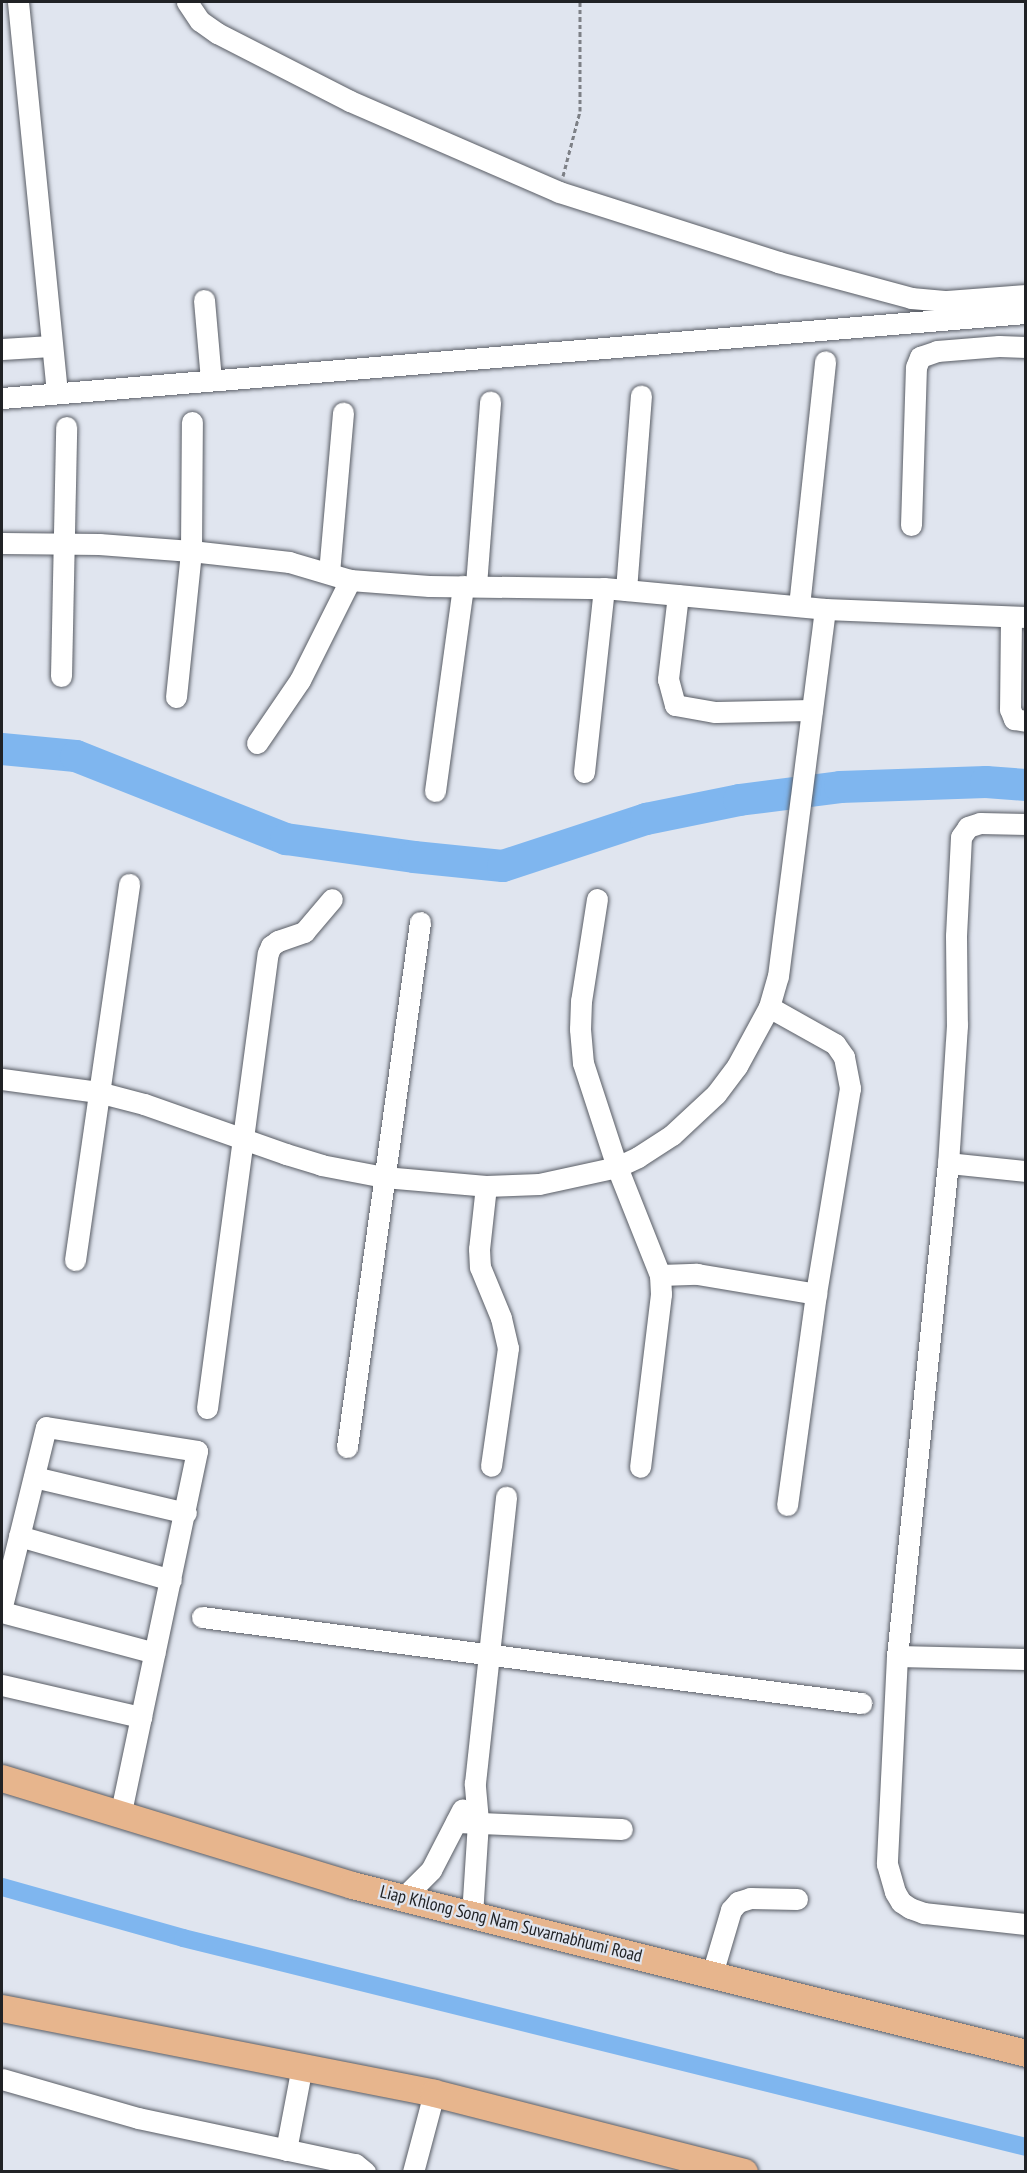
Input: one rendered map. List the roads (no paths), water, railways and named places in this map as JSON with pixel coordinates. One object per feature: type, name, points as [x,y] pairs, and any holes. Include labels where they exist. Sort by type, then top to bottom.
[{"type":"main road","name":"Liap Khlong Song Nam Suvarnabhumi Road","points":[[2,1778],[352,1885],[1026,2053]]},
{"type":"main road","points":[[2,1788],[84,1804]]},
{"type":"main road","points":[[2,2008],[434,2093],[744,2172]]},
{"type":"street","points":[[18,2],[57,392]]},
{"type":"street","points":[[188,2],[200,21],[217,33],[289,70],[350,101],[559,192],[767,259],[899,296],[947,301],[1026,295]]},
{"type":"street","points":[[204,300],[211,380]]},
{"type":"street","points":[[2,398],[1026,313]]},
{"type":"street","points":[[2,349],[51,346]]},
{"type":"street","points":[[911,525],[916,367],[920,357],[926,353],[948,350],[999,346],[1026,347]]},
{"type":"street","points":[[799,606],[825,361]]},
{"type":"street","points":[[626,590],[641,396]]},
{"type":"street","points":[[435,791],[469,585],[490,402]]},
{"type":"street","points":[[329,573],[343,413]]},
{"type":"street","points":[[176,697],[191,551],[192,422]]},
{"type":"street","points":[[61,676],[66,427]]},
{"type":"street","points":[[2,543],[118,544],[191,551],[289,562],[350,580],[604,588],[825,609],[1018,617],[1010,709],[1014,719],[1026,722]]},
{"type":"street","points":[[257,743],[300,680],[350,580]]},
{"type":"street","points":[[584,772],[604,588]]},
{"type":"street","points":[[678,595],[668,679],[675,705],[715,712],[812,710]]},
{"type":"street","points":[[2,1079],[98,1092],[144,1104],[321,1165],[384,1177],[486,1186],[539,1184],[617,1167],[638,1157],[672,1135],[716,1094],[742,1057],[769,1007],[778,976],[825,609]]},
{"type":"street","points":[[1026,824],[980,823],[968,827],[961,837],[956,936],[957,1024],[948,1163],[897,1656],[887,1863],[895,1892],[901,1902],[924,1913],[1026,1924]]},
{"type":"street","points":[[75,1260],[129,884]]},
{"type":"street","points":[[207,1408],[268,953],[278,940],[304,932],[332,899]]},
{"type":"street","points":[[597,899],[580,1029],[583,1063],[617,1167],[660,1275],[661,1294],[640,1467]]},
{"type":"street","points":[[347,1447],[420,922]]},
{"type":"street","points":[[769,1007],[835,1044],[844,1057],[849,1072],[850,1088],[816,1294],[787,1505]]},
{"type":"street","points":[[948,1163],[1026,1172]]},
{"type":"street","points":[[486,1186],[479,1249],[480,1267],[501,1318],[508,1348],[491,1466]]},
{"type":"street","points":[[660,1275],[697,1274],[816,1294]]},
{"type":"street","points":[[2,1605],[46,1427],[197,1451],[186,1513],[120,1815]]},
{"type":"street","points":[[34,1477],[186,1513]]},
{"type":"street","points":[[472,1915],[477,1821],[475,1783],[491,1654],[506,1497]]},
{"type":"street","points":[[19,1536],[171,1580]]},
{"type":"street","points":[[2,1612],[155,1653]]},
{"type":"street","points":[[202,1617],[861,1704]]},
{"type":"street","points":[[897,1656],[1026,1659]]},
{"type":"street","points":[[2,1685],[141,1717]]},
{"type":"street","points":[[403,1898],[431,1870],[475,1783]]},
{"type":"street","points":[[456,1822],[477,1821],[622,1829]]},
{"type":"street","points":[[712,1974],[731,1910],[738,1902],[750,1898],[797,1899]]},
{"type":"street","points":[[286,2150],[302,2067]]},
{"type":"street","points":[[2,2079],[138,2118],[355,2164],[364,2172]]},
{"type":"street","points":[[413,2172],[434,2093]]},
{"type":"waterway","points":[[2,749],[76,756],[286,839],[414,857],[503,866],[646,819],[739,800],[840,787],[986,782],[1026,785]]},
{"type":"waterway","points":[[2,1887],[183,1938],[1026,2147]]}]
